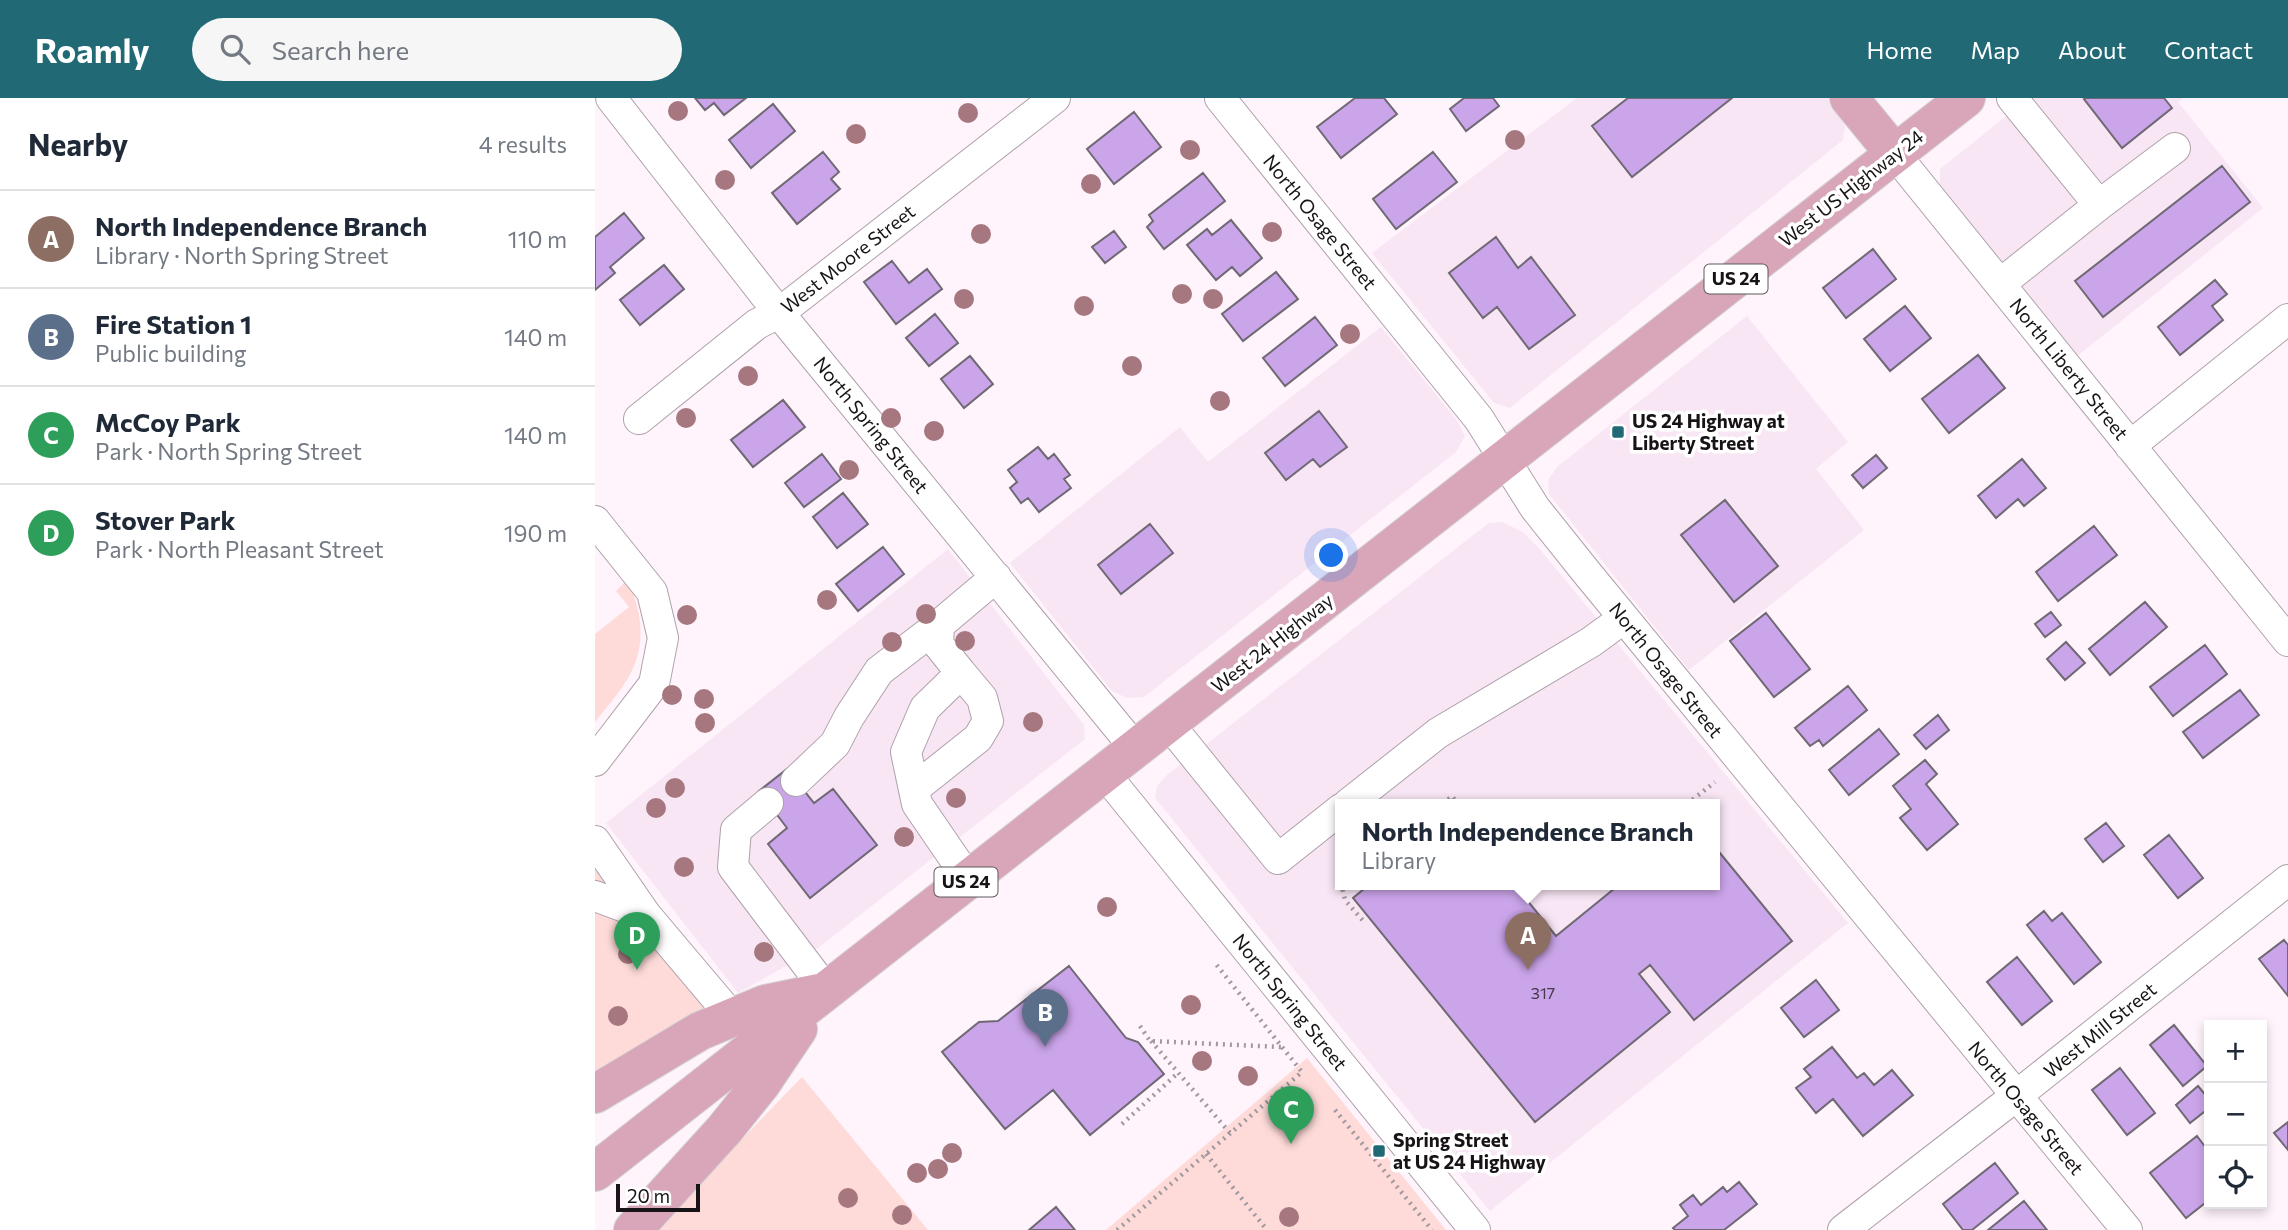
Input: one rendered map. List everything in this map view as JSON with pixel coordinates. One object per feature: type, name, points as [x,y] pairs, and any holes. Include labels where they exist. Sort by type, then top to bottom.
[{"type":"main road","name":"North Liberty Street","points":[[1849,98],[1894,153]]},
{"type":"main road","name":"West US Highway 24","points":[[1505,459],[1966,98]]},
{"type":"main road","name":"West 24 Highway","points":[[1104,773],[1505,459]]},
{"type":"main road","name":"US 24","points":[[595,1172],[1104,773]]},
{"type":"main road","points":[[595,1094],[700,1031],[765,1004],[827,991]]},
{"type":"main road","points":[[633,1230],[724,1130],[761,1084],[827,991]]},
{"type":"street","name":"North Spring Street","points":[[611,98],[779,313],[1135,748]]},
{"type":"street","name":"West Moore Street","points":[[639,419],[757,324],[779,313],[1055,98]]},
{"type":"street","name":"North Osage Street","points":[[1220,98],[1479,419],[1535,508],[2127,1230]]},
{"type":"street","points":[[2012,98],[2099,205]]},
{"type":"street","points":[[2000,284],[2175,148]]},
{"type":"street","name":"North Liberty Street","points":[[1894,153],[2288,641]]},
{"type":"street","points":[[2130,446],[2288,319]]},
{"type":"street","points":[[595,521],[652,592],[663,638],[654,684],[595,761]]},
{"type":"street","points":[[796,781],[835,744],[879,671],[996,577]]},
{"type":"street","points":[[1354,799],[1438,733],[1591,642],[1624,618]]},
{"type":"street","points":[[914,789],[978,738],[988,721],[982,698],[938,644],[939,625]]},
{"type":"street","points":[[961,673],[925,708],[906,752],[917,804],[969,880]]},
{"type":"street","points":[[1168,723],[1278,859],[1335,814]]},
{"type":"street","name":"North Spring Street","points":[[1104,773],[1475,1230]]},
{"type":"street","points":[[768,803],[736,830],[733,867],[827,991]]},
{"type":"street","points":[[595,841],[646,915],[733,1018]]},
{"type":"street","name":"West Mill Street","points":[[1843,1230],[2288,880]]},
{"type":"street","points":[[595,896],[646,915]]},
{"type":"path","points":[[1693,799],[1715,782]]},
{"type":"path","points":[[1343,890],[1345,900],[1365,923]]},
{"type":"path","points":[[1117,1230],[1302,1072],[1215,963]]},
{"type":"path","points":[[1140,1026],[1230,1133]]},
{"type":"path","points":[[1150,1041],[1282,1047]]},
{"type":"path","points":[[1122,1124],[1178,1073]]},
{"type":"path","points":[[1335,1110],[1431,1230]]},
{"type":"path","points":[[1206,1154],[1267,1230]]},
{"type":"shaded area","points":[[1577,98],[1829,98],[1845,126],[1843,140],[1510,408],[1494,403],[1372,253]]},
{"type":"shaded area","points":[[2029,98],[2183,98],[2178,102],[2263,208],[2076,357],[1940,185],[1940,169]]},
{"type":"shaded area","points":[[1747,316],[1848,442],[1816,469],[1864,530],[1689,670],[1549,494],[1548,480],[1557,467]]},
{"type":"shaded area","points":[[1381,327],[1456,419],[1465,436],[1456,452],[1144,697],[1127,698],[1112,691],[1010,563],[1180,427],[1208,462]]},
{"type":"shaded area","points":[[1502,522],[1523,532],[1538,547],[1848,923],[1490,1211],[1155,798],[1157,786],[1167,775],[1489,523]]},
{"type":"shaded area","points":[[948,549],[1084,725],[1085,739],[818,948],[738,993],[606,823]]},
{"type":"shaded area","points":[[624,583],[628,584],[634,595],[639,615],[639,647],[631,673],[595,722],[595,634],[629,607],[616,591]]},
{"type":"shaded area","points":[[595,854],[703,1005],[703,1010],[595,1075]]},
{"type":"shaded area","points":[[1307,1058],[1446,1230],[1106,1230]]},
{"type":"shaded area","points":[[802,1077],[928,1230],[660,1230],[677,1211],[680,1203]]},
{"type":"building","points":[[695,98],[746,98],[724,115],[714,103],[705,110]]},
{"type":"building","points":[[1355,98],[1384,98],[1397,114],[1341,158],[1317,127]]},
{"type":"building","points":[[1464,98],[1493,98],[1499,106],[1466,131],[1450,109]]},
{"type":"building","points":[[1628,98],[1732,98],[1632,177],[1592,126]]},
{"type":"building","points":[[2164,98],[2172,108],[2122,148],[2084,99]]},
{"type":"building","points":[[773,104],[795,131],[751,168],[729,140]]},
{"type":"building","points":[[1134,112],[1161,147],[1114,184],[1087,149]]},
{"type":"building","points":[[823,152],[839,172],[831,179],[840,189],[797,224],[772,193]]},
{"type":"building","points":[[1433,152],[1457,182],[1396,229],[1373,199]]},
{"type":"building","points":[[2222,166],[2250,202],[2103,317],[2075,281]]},
{"type":"building","points":[[1203,173],[1225,201],[1164,249],[1147,227],[1153,221],[1149,215]]},
{"type":"building","points":[[624,213],[644,238],[610,267],[615,273],[595,290],[595,237]]},
{"type":"building","points":[[1231,220],[1262,258],[1240,276],[1232,267],[1216,280],[1187,245],[1207,229],[1212,235]]},
{"type":"building","points":[[1114,231],[1126,247],[1105,263],[1092,247]]},
{"type":"building","points":[[1496,237],[1518,268],[1531,257],[1575,315],[1529,349],[1497,307],[1483,318],[1449,273]]},
{"type":"building","points":[[1873,249],[1896,279],[1846,318],[1823,288]]},
{"type":"building","points":[[892,261],[909,283],[927,269],[942,289],[896,324],[864,282]]},
{"type":"building","points":[[664,265],[684,289],[640,325],[620,300]]},
{"type":"building","points":[[1276,272],[1298,299],[1243,341],[1222,314]]},
{"type":"building","points":[[2215,280],[2227,294],[2212,306],[2223,320],[2180,355],[2158,327]]},
{"type":"building","points":[[1905,306],[1931,338],[1890,371],[1864,339]]},
{"type":"building","points":[[935,314],[958,343],[929,366],[906,338]]},
{"type":"building","points":[[1315,317],[1337,345],[1285,386],[1263,358]]},
{"type":"building","points":[[1978,355],[2005,388],[1949,433],[1922,399]]},
{"type":"building","points":[[970,356],[993,384],[964,408],[941,379]]},
{"type":"building","points":[[783,400],[805,427],[753,467],[731,440]]},
{"type":"building","points":[[1319,411],[1347,447],[1320,467],[1313,459],[1286,480],[1265,453]]},
{"type":"building","points":[[1038,447],[1048,459],[1054,454],[1070,475],[1064,479],[1071,488],[1039,512],[1028,498],[1021,503],[1010,488],[1017,482],[1008,470]]},
{"type":"building","points":[[822,454],[841,479],[804,507],[785,483]]},
{"type":"building","points":[[1876,455],[1887,468],[1863,488],[1852,475]]},
{"type":"building","points":[[2022,459],[2046,488],[2024,506],[2018,499],[1996,518],[1978,496]]},
{"type":"building","points":[[843,493],[868,524],[837,548],[813,517]]},
{"type":"building","points":[[1725,500],[1778,566],[1734,602],[1681,535]]},
{"type":"building","points":[[1150,524],[1173,553],[1121,594],[1098,565]]},
{"type":"building","points":[[2094,526],[2117,555],[2058,601],[2036,572]]},
{"type":"building","points":[[883,547],[904,574],[858,611],[836,584]]},
{"type":"building","points":[[2145,602],[2167,627],[2110,675],[2089,649]]},
{"type":"building","points":[[2051,612],[2061,625],[2045,637],[2035,624]]},
{"type":"building","points":[[1766,613],[1810,669],[1774,697],[1730,641]]},
{"type":"building","points":[[2066,642],[2085,663],[2065,680],[2047,659]]},
{"type":"building","points":[[2205,645],[2227,674],[2173,716],[2150,687]]},
{"type":"building","points":[[1848,686],[1867,710],[1823,746],[1819,740],[1810,746],[1795,728]]},
{"type":"building","points":[[2240,690],[2259,715],[2203,758],[2183,732]]},
{"type":"building","points":[[1938,715],[1949,730],[1926,749],[1914,735]]},
{"type":"building","points":[[1879,729],[1899,754],[1849,795],[1829,770]]},
{"type":"building","points":[[1925,760],[1937,774],[1926,784],[1958,824],[1927,850],[1900,818],[1911,809],[1893,786]]},
{"type":"building","points":[[787,769],[814,803],[833,789],[877,845],[810,898],[768,844],[787,828],[759,791]]},
{"type":"building","points":[[2106,823],[2124,846],[2103,862],[2085,839]]},
{"type":"building","points":[[2169,835],[2203,878],[2178,898],[2144,855]]},
{"type":"building","points":[[1720,853],[1792,941],[1694,1020],[1650,965],[1639,974],[1670,1012],[1535,1122],[1353,898],[1363,890],[1519,890],[1556,936],[1613,890],[1720,890]]},
{"type":"building","points":[[2044,911],[2052,921],[2062,913],[2101,962],[2074,984],[2027,925]]},
{"type":"building","points":[[2284,940],[2288,945],[2288,996],[2259,959]]},
{"type":"building","points":[[2017,957],[2052,1001],[2022,1025],[1987,982]]},
{"type":"building","points":[[1069,966],[1126,1038],[1138,1042],[1164,1074],[1090,1135],[1053,1090],[1005,1129],[942,1052],[979,1022],[998,1021]]},
{"type":"building","points":[[1816,980],[1839,1010],[1804,1037],[1781,1008]]},
{"type":"building","points":[[2174,1025],[2204,1062],[2204,1068],[2183,1086],[2150,1045]]},
{"type":"building","points":[[1832,1047],[1857,1078],[1864,1073],[1874,1085],[1892,1070],[1913,1095],[1863,1136],[1833,1099],[1816,1113],[1796,1088],[1811,1077],[1804,1069]]},
{"type":"building","points":[[2120,1068],[2155,1113],[2127,1135],[2092,1090]]},
{"type":"building","points":[[2198,1086],[2204,1093],[2204,1112],[2190,1123],[2176,1105]]},
{"type":"building","points":[[2288,1122],[2288,1150],[2274,1133]]},
{"type":"building","points":[[2197,1136],[2204,1145],[2204,1204],[2186,1218],[2150,1173]]},
{"type":"building","points":[[1995,1163],[2018,1193],[1972,1230],[1963,1230],[1943,1204]]},
{"type":"building","points":[[1739,1182],[1757,1204],[1724,1230],[1673,1228],[1688,1216],[1680,1205],[1693,1195],[1701,1205],[1723,1187],[1727,1192]]},
{"type":"building","points":[[2024,1201],[2047,1230],[1988,1230]]},
{"type":"building","points":[[1056,1207],[1075,1230],[1029,1230]]},
{"type":"place","name":"US 24 Highway at Liberty Street","points":[[1618,432]]},
{"type":"place","name":"Stover Park","points":[[637,970]]},
{"type":"place","name":"North Independence Branch","points":[[1528,970]]},
{"type":"place","name":"Fire Station 1","points":[[1045,1047]]},
{"type":"place","name":"McCoy Park","points":[[1291,1144]]},
{"type":"place","name":"Spring Street at US 24 Highway","points":[[1379,1151]]}]
